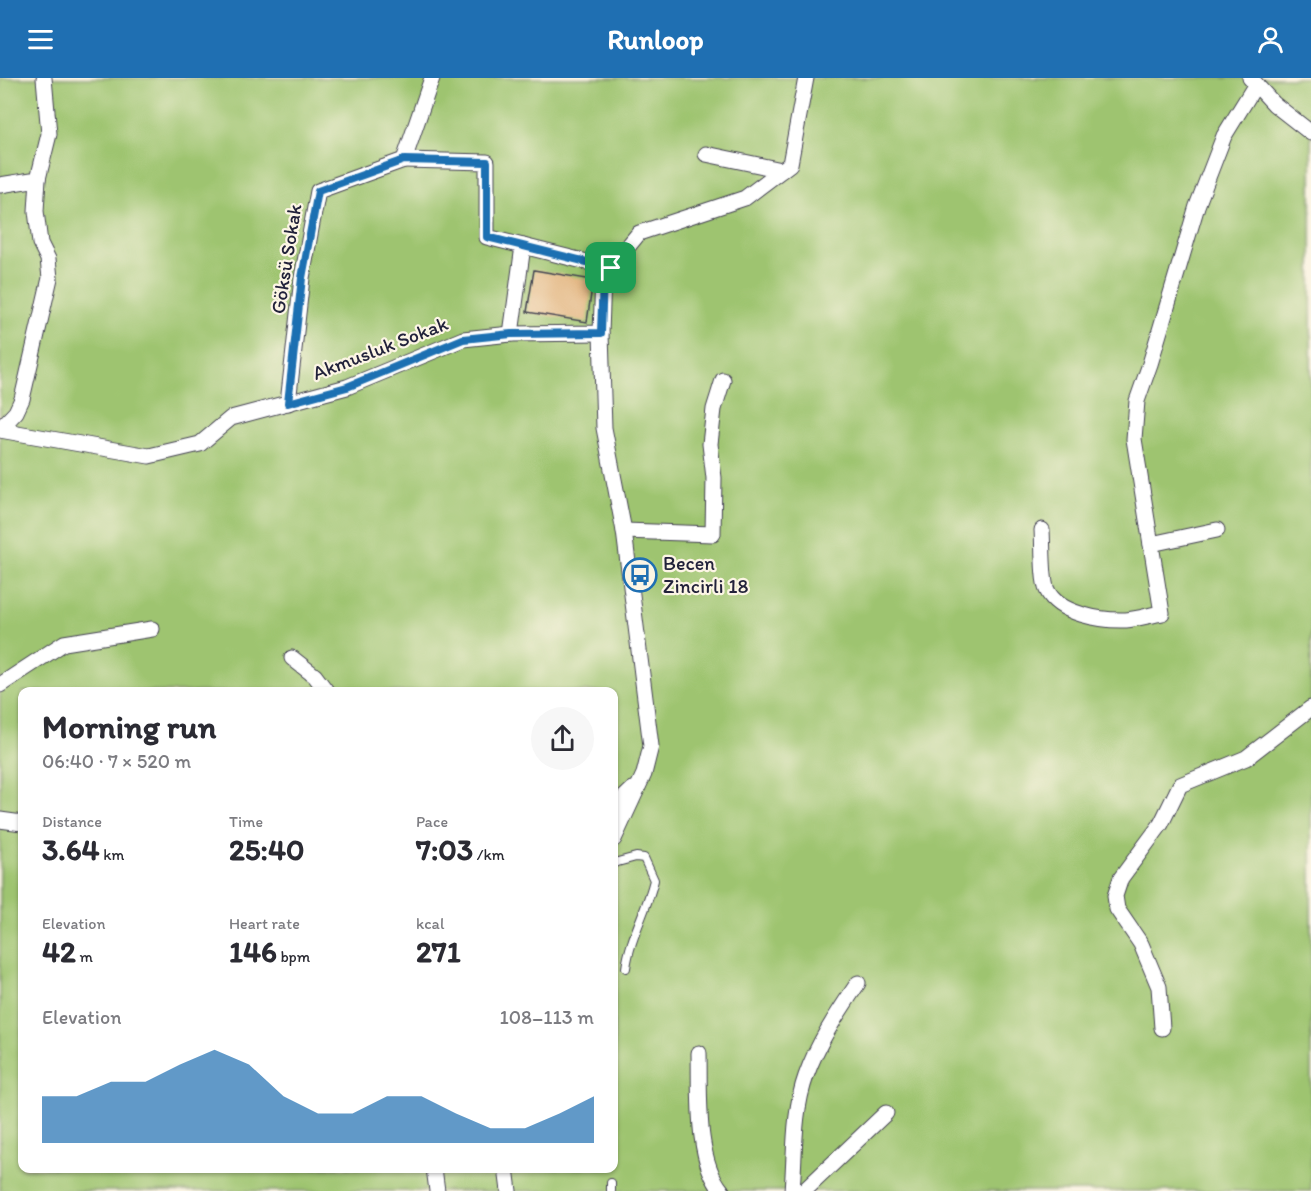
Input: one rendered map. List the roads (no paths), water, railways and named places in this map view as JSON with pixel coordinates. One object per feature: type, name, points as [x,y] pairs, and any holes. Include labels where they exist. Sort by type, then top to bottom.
[{"type":"street","points":[[0,430],[16,412],[22,399],[50,278],[48,260],[40,243],[36,211],[38,179],[49,134],[44,78]]},
{"type":"street","points":[[432,78],[404,160],[487,162],[487,237],[611,268]]},
{"type":"street","points":[[618,830],[639,783],[651,746],[624,531],[604,428],[601,333],[603,277],[639,233],[745,198],[790,164],[806,78]]},
{"type":"street","points":[[1042,530],[1046,589],[1064,608],[1088,617],[1125,620],[1162,613],[1134,439],[1137,401],[1197,206],[1224,136],[1253,81],[1274,104],[1311,133]]},
{"type":"street","points":[[706,154],[783,170]]},
{"type":"street","name":"Göksü Sokak","points":[[288,403],[302,278],[318,191],[404,160]]},
{"type":"street","points":[[0,185],[38,179]]},
{"type":"street","points":[[511,334],[523,246]]},
{"type":"street","name":"Akmusluk Sokak","points":[[0,430],[149,456],[200,444],[231,418],[347,387],[463,339],[511,334],[601,333]]},
{"type":"street","points":[[624,531],[713,534],[714,478],[710,444],[714,409],[723,381]]},
{"type":"street","points":[[1151,544],[1217,530]]},
{"type":"street","points":[[0,685],[64,643],[152,629]]},
{"type":"street","points":[[292,658],[315,676],[323,687]]},
{"type":"street","points":[[1162,1028],[1159,987],[1141,944],[1115,904],[1116,888],[1161,824],[1180,785],[1246,758],[1311,708]]},
{"type":"street","points":[[618,803],[639,783]]},
{"type":"street","points":[[0,820],[18,822]]},
{"type":"street","points":[[792,1191],[799,1104],[805,1077],[828,1028],[858,983]]},
{"type":"street","points":[[699,1053],[703,1152],[715,1183],[722,1191]]},
{"type":"street","points":[[804,1191],[886,1113]]},
{"type":"street","points":[[435,1173],[437,1191]]},
{"type":"street","points":[[507,1173],[509,1191]]},
{"type":"lane","points":[[618,862],[636,856],[644,858],[654,880],[650,897],[631,944],[626,968]]},
{"type":"place","name":"Becen Zincirli 18","points":[[640,575]]}]
